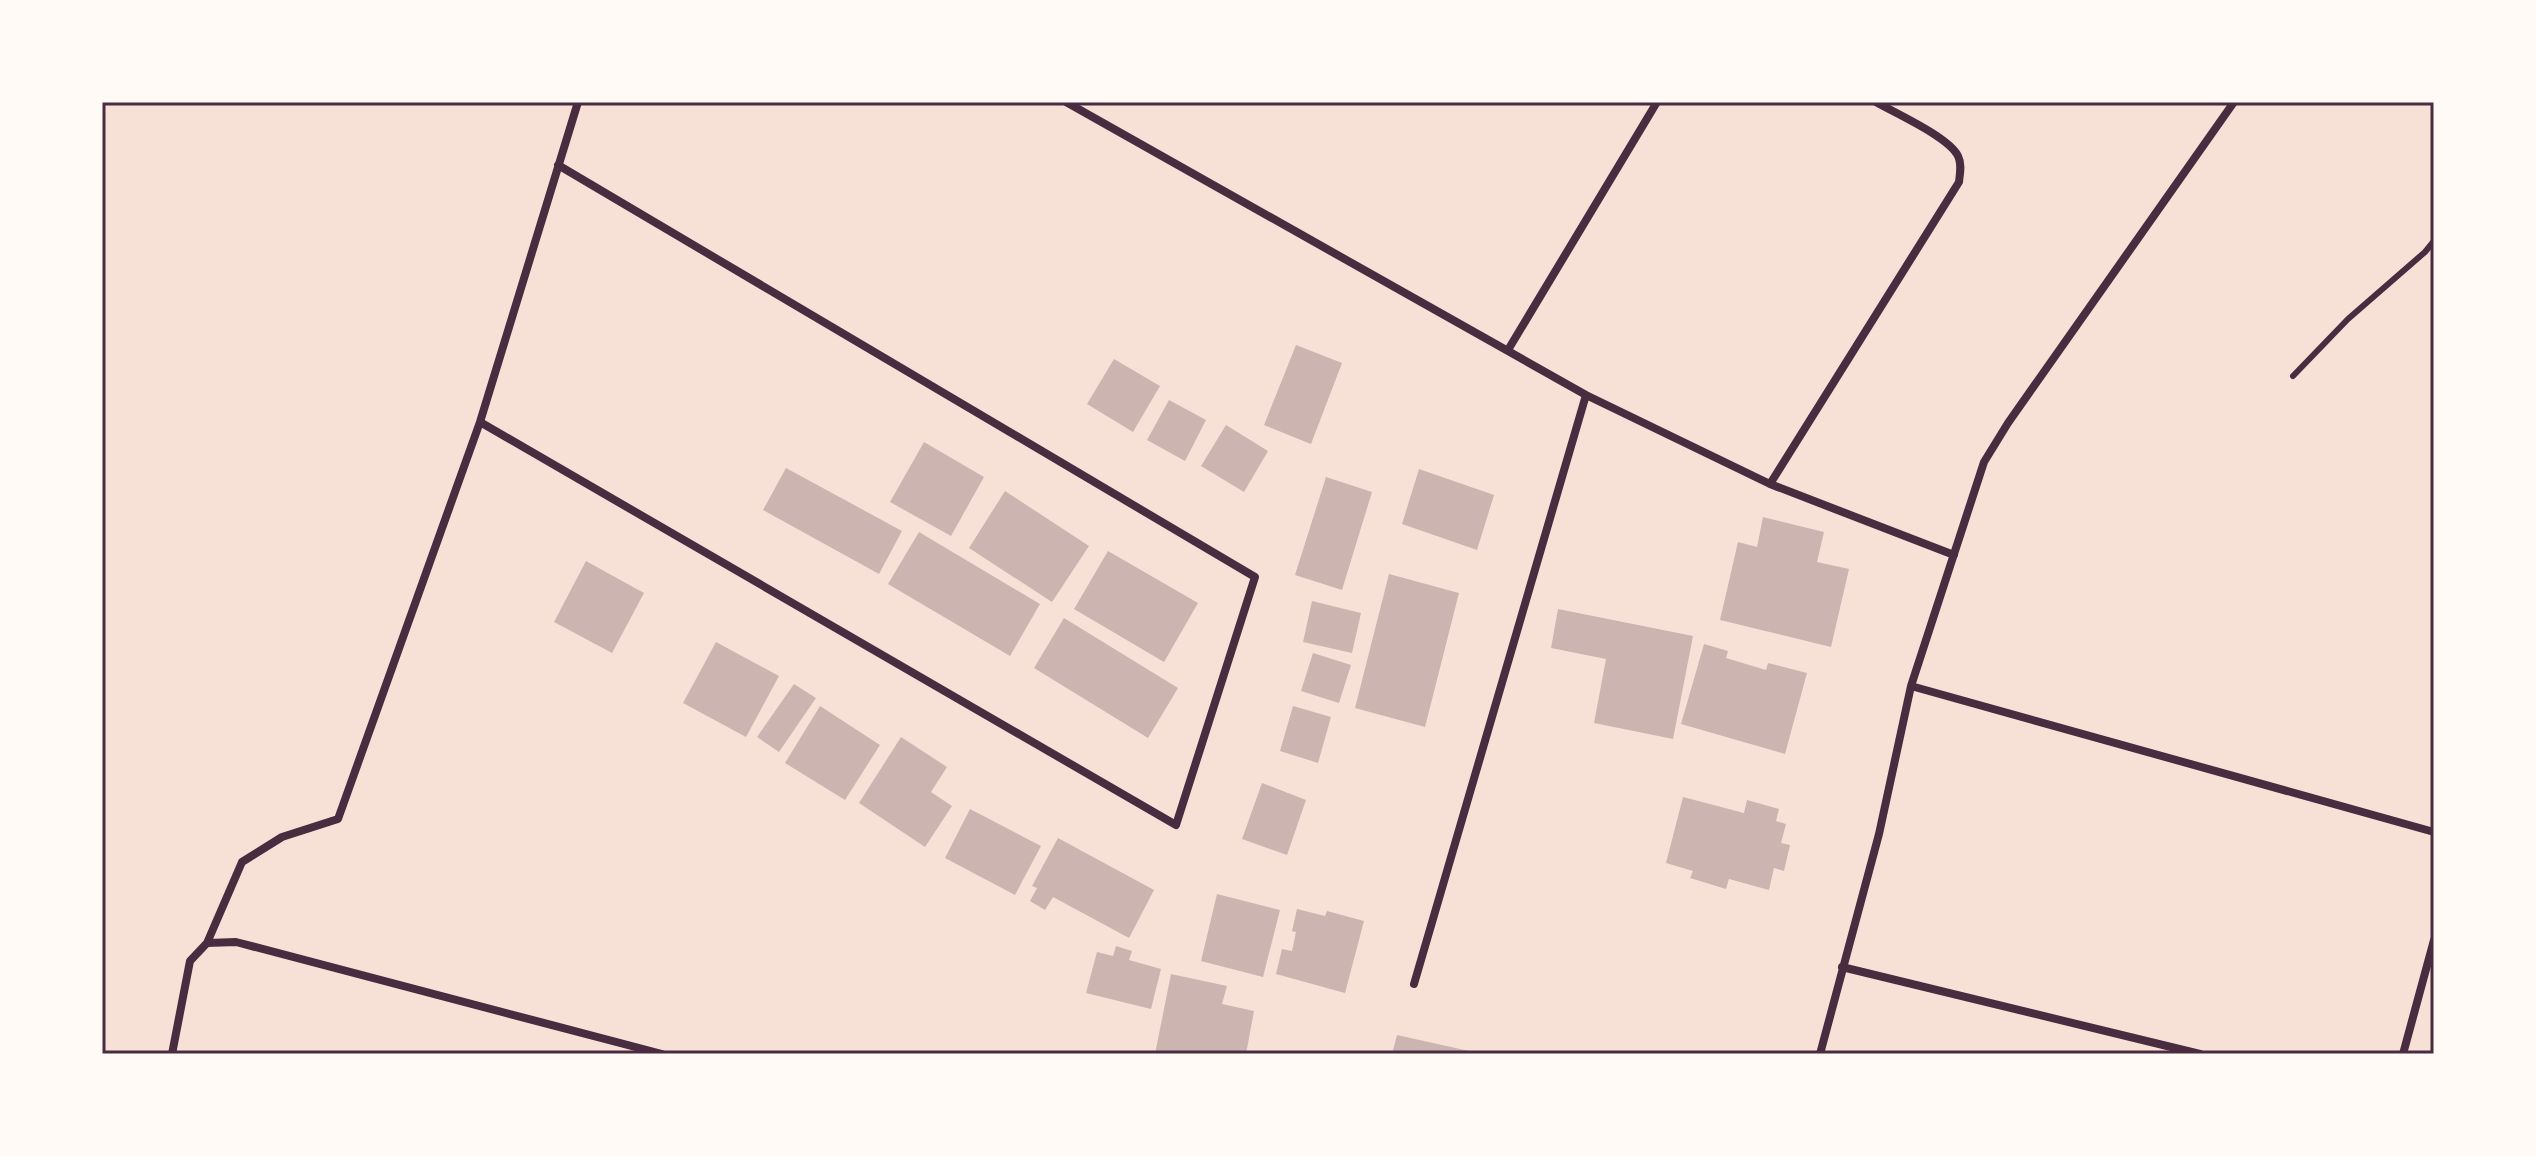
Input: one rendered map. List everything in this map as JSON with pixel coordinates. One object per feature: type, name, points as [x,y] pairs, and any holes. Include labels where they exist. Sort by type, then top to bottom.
[{"type":"street","points":[[172,1054],[190,961],[207,943],[242,862],[282,837],[338,819],[480,422],[578,102]]},
{"type":"street","points":[[1066,102],[1586,395],[1770,484],[1954,555]]},
{"type":"street","points":[[1508,350],[1657,102]]},
{"type":"street","points":[[1770,484],[1959,182],[1961,165],[1957,153],[1936,135],[1876,102]]},
{"type":"street","points":[[1820,1054],[1879,834],[1911,686],[1984,462],[2008,423],[2234,102]]},
{"type":"street","points":[[480,422],[1176,825],[1255,577],[558,165]]},
{"type":"street","points":[[1414,984],[1586,395]]},
{"type":"street","points":[[1911,686],[2434,832]]},
{"type":"street","points":[[2403,1054],[2434,940]]},
{"type":"street","points":[[207,943],[236,942],[662,1054]]},
{"type":"street","points":[[1842,967],[2200,1054]]},
{"type":"lane","points":[[2293,376],[2348,319],[2434,241]]},
{"type":"building","points":[[1296,345],[1342,363],[1311,444],[1264,425]]},
{"type":"building","points":[[1114,359],[1160,386],[1133,432],[1087,404]]},
{"type":"building","points":[[1169,400],[1206,420],[1185,461],[1147,440]]},
{"type":"building","points":[[1226,425],[1268,451],[1244,492],[1201,466]]},
{"type":"building","points":[[924,442],[984,477],[951,536],[890,502]]},
{"type":"building","points":[[786,468],[902,531],[879,574],[763,510]]},
{"type":"building","points":[[1419,469],[1494,495],[1477,550],[1402,524]]},
{"type":"building","points":[[1326,477],[1372,492],[1342,590],[1295,575]]},
{"type":"building","points":[[1005,491],[1089,546],[1052,602],[969,548]]},
{"type":"building","points":[[1763,517],[1824,532],[1817,562],[1849,569],[1831,647],[1720,620],[1738,542],[1757,547]]},
{"type":"building","points":[[919,532],[1040,604],[1010,656],[888,584]]},
{"type":"building","points":[[1108,551],[1198,603],[1164,662],[1074,609]]},
{"type":"building","points":[[586,561],[644,593],[612,653],[554,622]]},
{"type":"building","points":[[1389,574],[1459,593],[1425,727],[1355,708]]},
{"type":"building","points":[[1312,601],[1361,613],[1352,653],[1303,642]]},
{"type":"building","points":[[1558,609],[1693,636],[1673,739],[1594,723],[1606,659],[1551,648]]},
{"type":"building","points":[[1064,618],[1178,688],[1148,738],[1034,668]]},
{"type":"building","points":[[716,642],[779,676],[746,737],[683,703]]},
{"type":"building","points":[[1704,644],[1728,651],[1726,658],[1766,670],[1768,663],[1807,673],[1785,754],[1681,724]]},
{"type":"building","points":[[1313,653],[1351,665],[1339,703],[1301,691]]},
{"type":"building","points":[[794,684],[816,698],[779,752],[757,737]]},
{"type":"building","points":[[820,706],[880,745],[845,800],[785,763]]},
{"type":"building","points":[[1293,706],[1331,717],[1318,763],[1280,751]]},
{"type":"building","points":[[901,737],[947,767],[931,792],[952,806],[925,847],[859,803]]},
{"type":"building","points":[[1262,783],[1306,800],[1287,855],[1242,839]]},
{"type":"building","points":[[1683,797],[1744,813],[1747,800],[1779,809],[1776,821],[1786,824],[1781,843],[1790,845],[1784,871],[1774,868],[1769,890],[1729,879],[1726,889],[1690,878],[1693,871],[1666,863]]},
{"type":"building","points":[[970,809],[1041,846],[1015,895],[945,858]]},
{"type":"building","points":[[1058,838],[1154,890],[1129,938],[1053,897],[1045,910],[1030,901],[1037,888],[1032,886]]},
{"type":"building","points":[[1217,894],[1280,910],[1263,977],[1201,961]]},
{"type":"building","points":[[1297,909],[1325,916],[1327,911],[1364,921],[1345,993],[1276,974],[1282,949],[1292,951]]},
{"type":"building","points":[[1116,946],[1132,951],[1129,960],[1161,969],[1151,1009],[1086,993],[1097,952],[1113,956]]},
{"type":"building","points":[[1171,974],[1227,986],[1222,1004],[1254,1011],[1246,1054],[1155,1054]]},
{"type":"building","points":[[1397,1035],[1478,1053],[1478,1054],[1392,1054]]}]
